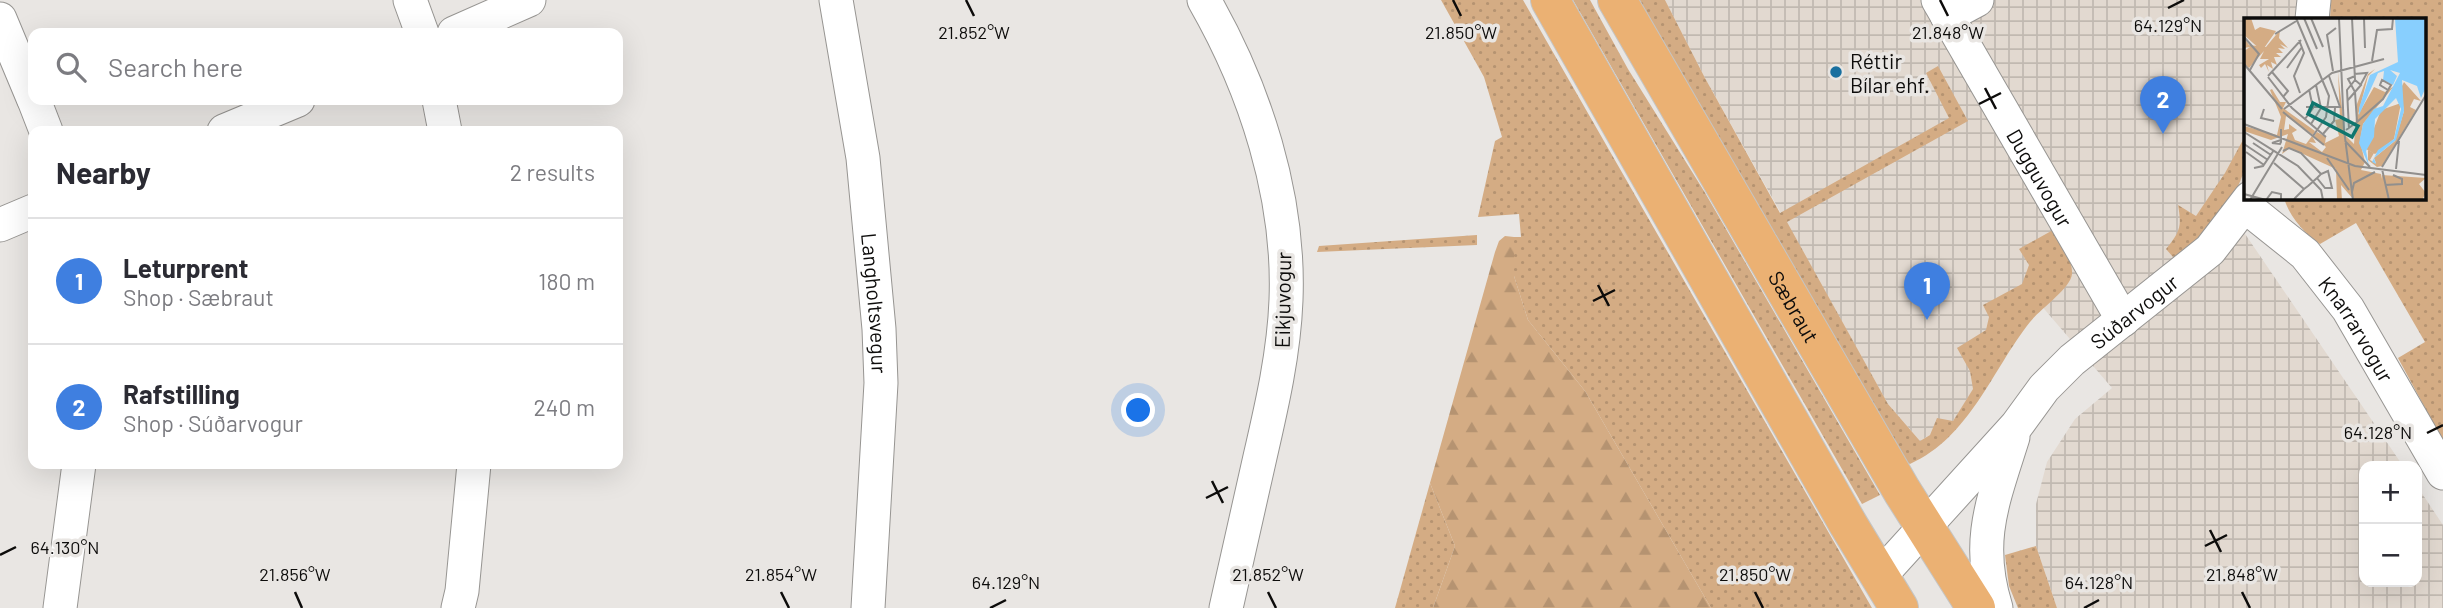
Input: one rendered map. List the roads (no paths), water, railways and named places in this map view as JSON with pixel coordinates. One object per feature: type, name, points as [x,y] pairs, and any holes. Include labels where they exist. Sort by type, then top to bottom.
[{"type":"highway","points":[[1550,0],[1899,608]]},
{"type":"highway","name":"Sæbraut","points":[[1617,0],[1926,528],[1976,608]]},
{"type":"street","points":[[410,0],[420,28]]},
{"type":"street","points":[[465,28],[528,0]]},
{"type":"street","name":"Langholtsvegur","points":[[836,0],[863,158],[879,329],[881,383],[868,608]]},
{"type":"street","name":"Eikjuvogur","points":[[1204,0],[1226,37],[1273,168],[1283,226],[1286,299],[1279,377],[1226,608]]},
{"type":"street","points":[[1942,8],[1977,0]]},
{"type":"street","points":[[2312,18],[2314,0]]},
{"type":"street","name":"Dugguvogur","points":[[1942,8],[2123,320]]},
{"type":"street","points":[[0,19],[28,85]]},
{"type":"street","points":[[36,105],[44,126]]},
{"type":"street","points":[[235,126],[286,105]]},
{"type":"street","points":[[440,105],[444,126]]},
{"type":"street","name":"Súðarvogur","points":[[1880,576],[2017,425],[2044,388],[2072,360],[2210,250],[2248,202]]},
{"type":"street","name":"Knarrarvogur","points":[[2248,202],[2305,254],[2348,309],[2443,473]]},
{"type":"street","points":[[0,225],[28,213]]},
{"type":"street","name":"Súðarvogur","points":[[1996,608],[1985,544],[1988,520],[2017,425]]},
{"type":"street","points":[[60,608],[78,469]]},
{"type":"street","points":[[458,608],[474,469]]},
{"type":"place","name":"Réttir Bílar ehf.","points":[[1836,72]]},
{"type":"place","name":"Rafstilling","points":[[2163,134]]},
{"type":"place","name":"Leturprent","points":[[1927,320]]}]
